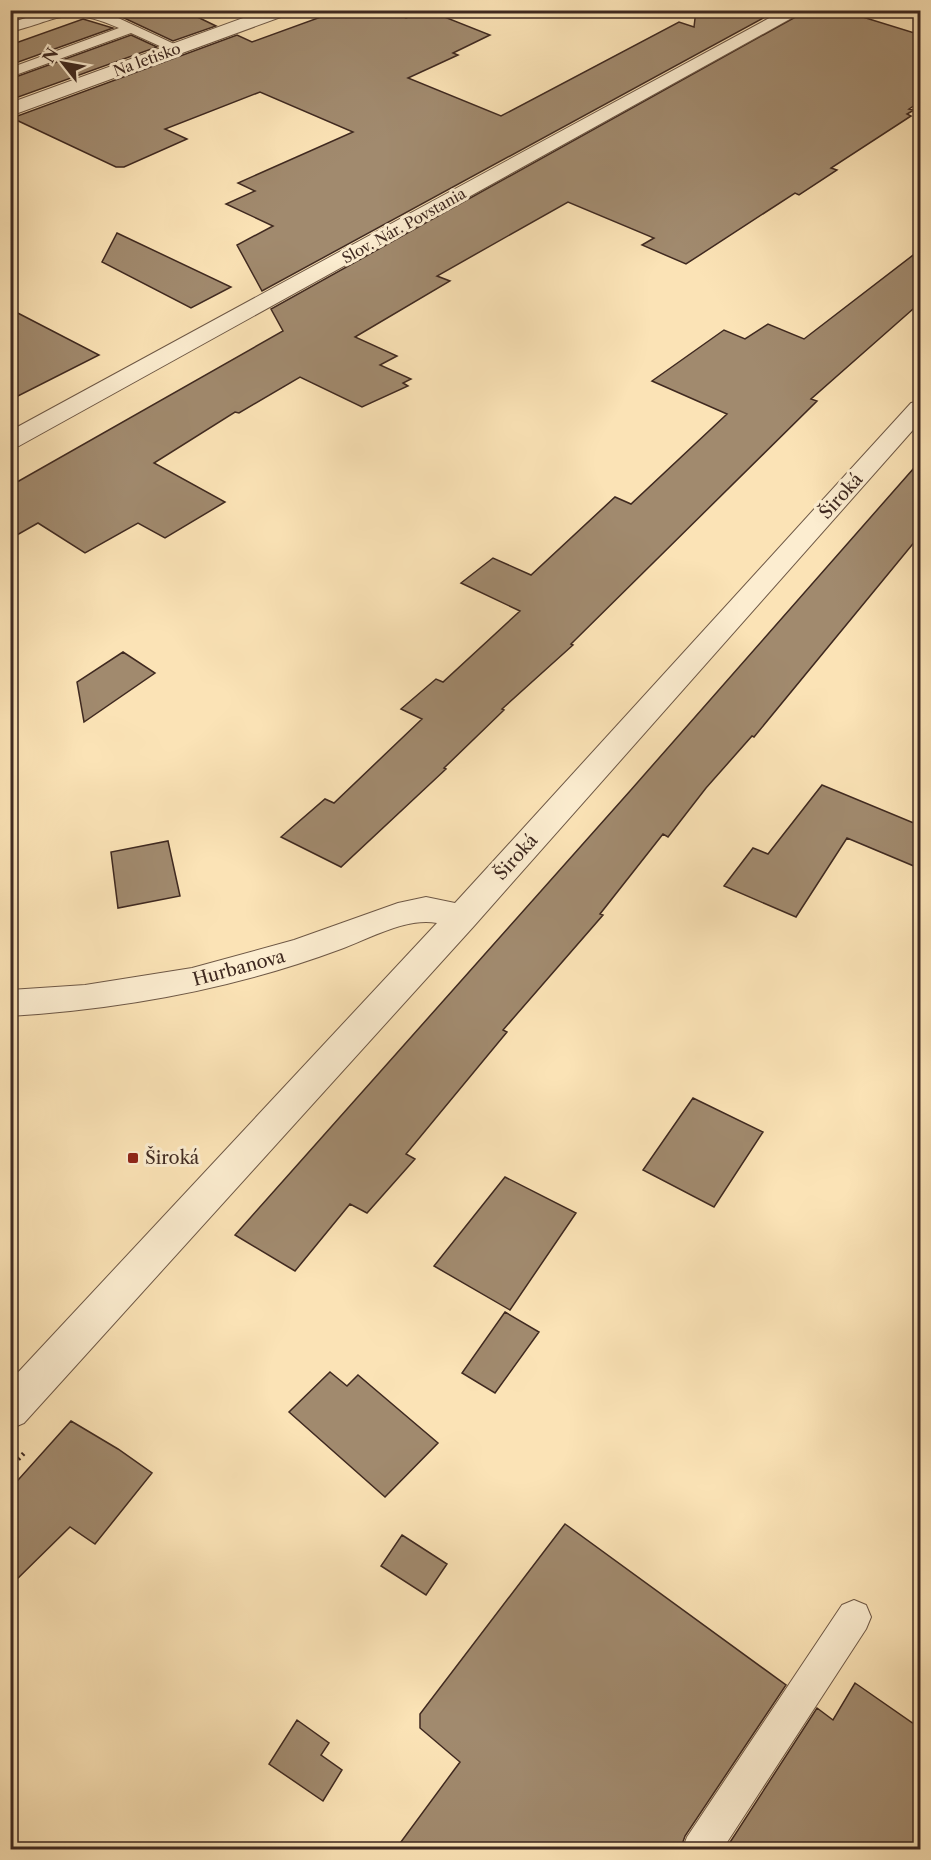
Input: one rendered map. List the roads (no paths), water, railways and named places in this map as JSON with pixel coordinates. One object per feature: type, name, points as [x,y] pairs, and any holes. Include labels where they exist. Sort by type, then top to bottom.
[{"type":"street","name":"Na letisko","points":[[10,110],[283,10]]},
{"type":"street","name":"Slov. Nár. Povstania","points":[[10,441],[798,10]]},
{"type":"street","name":"Široká","points":[[12,1406],[462,917],[921,408]]},
{"type":"street","name":"Hurbanova","points":[[10,1003],[85,998],[192,981],[301,951],[398,915],[426,909],[462,917]]},
{"type":"lane","points":[[10,28],[63,11],[93,12],[178,49]]},
{"type":"lane","points":[[10,73],[130,29]]},
{"type":"lane","points":[[43,61],[61,69]]},
{"type":"lane","points":[[700,1850],[854,1617]]},
{"type":"place","name":"Široká","points":[[133,1158]]}]
